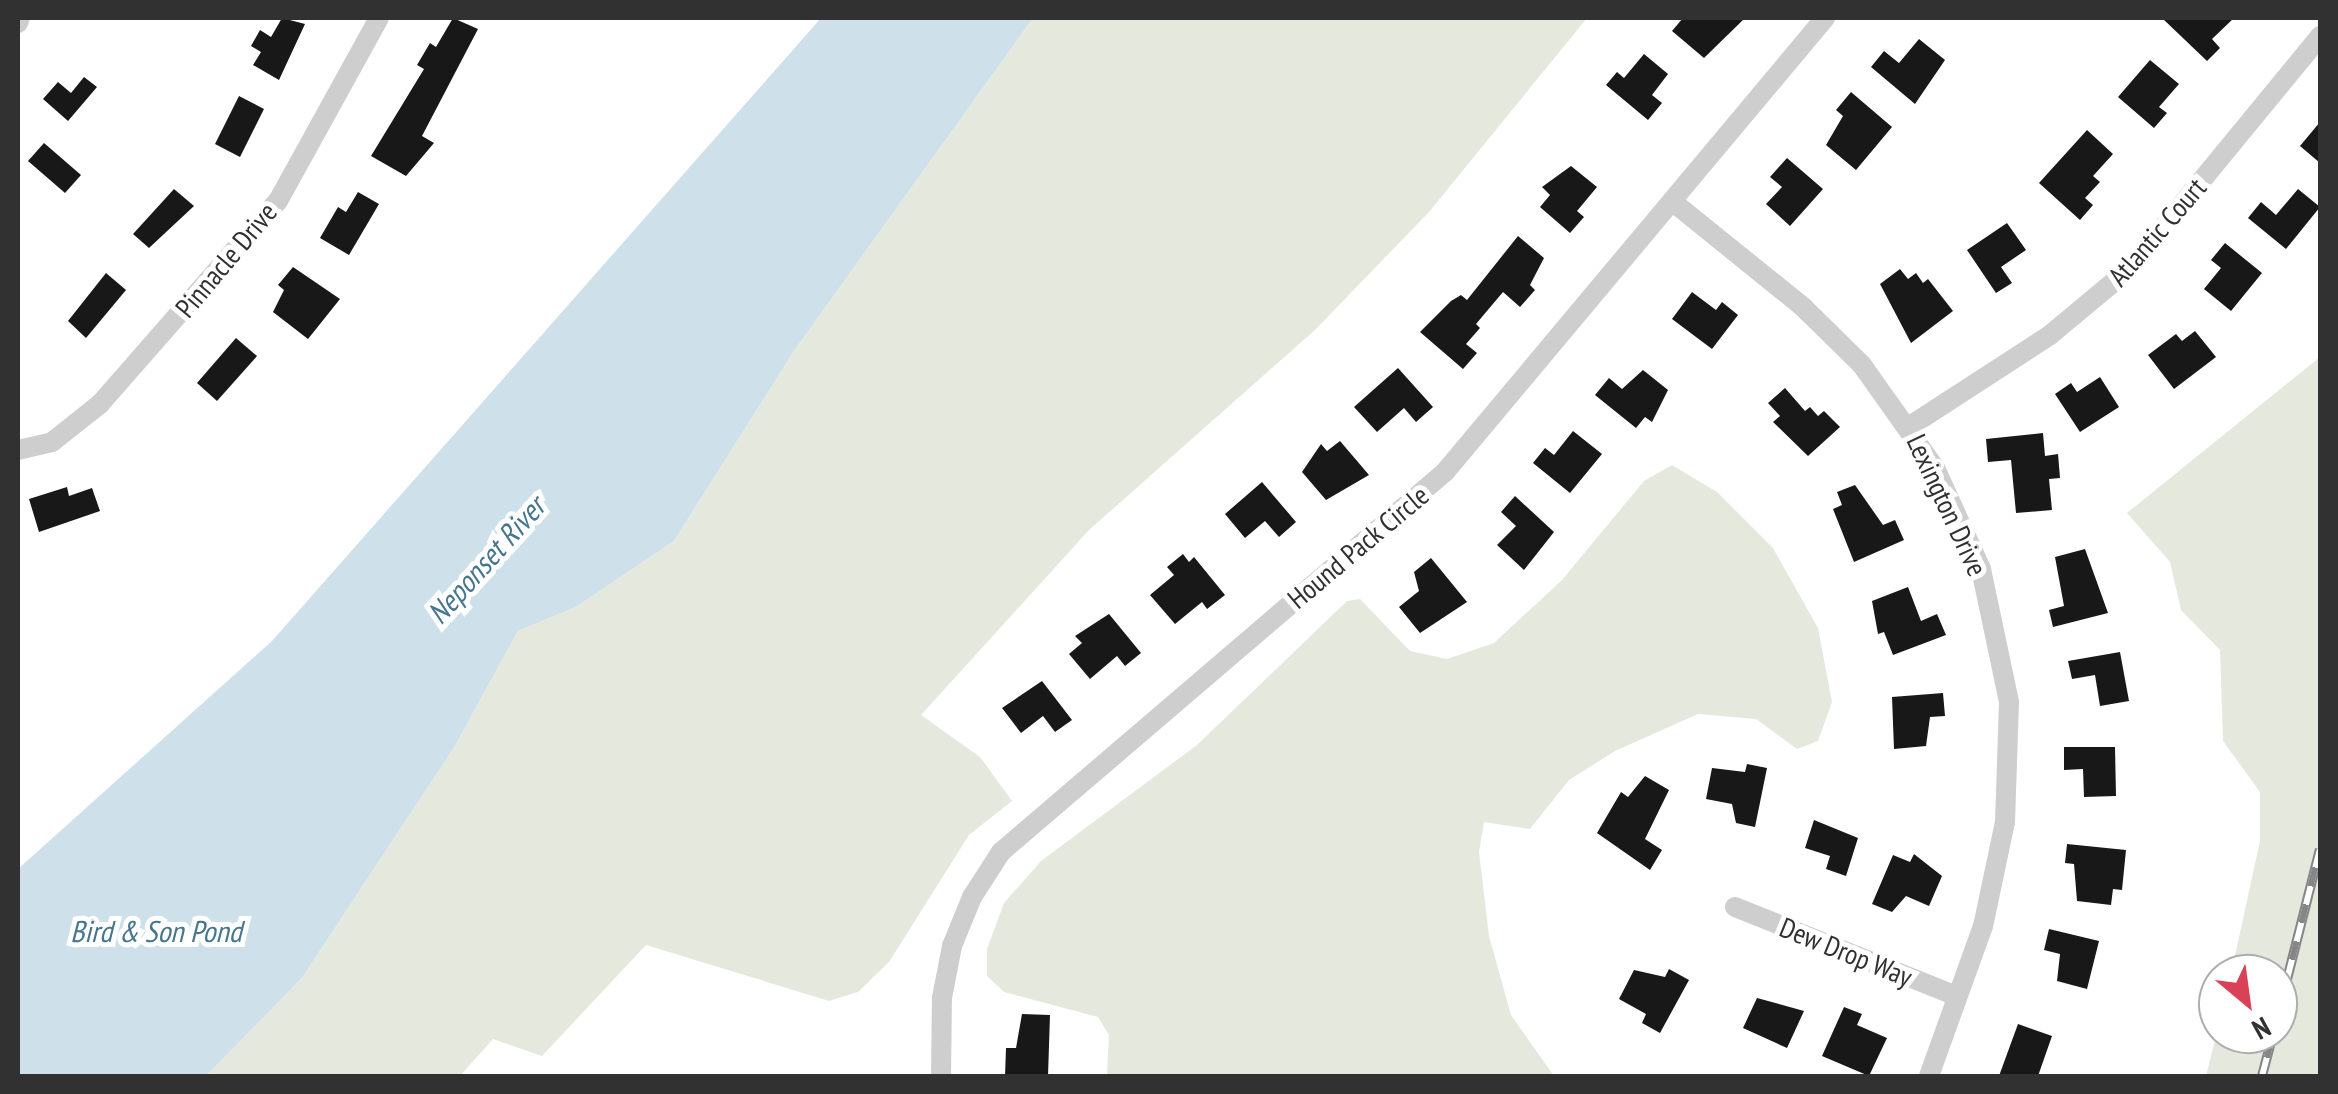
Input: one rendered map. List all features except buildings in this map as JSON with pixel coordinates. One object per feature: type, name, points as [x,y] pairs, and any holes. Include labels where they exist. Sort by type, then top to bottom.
[{"type":"street","name":"Pinnacle Drive","points":[[18,450],[52,442],[100,404],[278,201],[379,18]]},
{"type":"street","name":"Hound Pack Circle","points":[[941,1076],[942,998],[952,946],[972,897],[1001,852],[1444,472],[1825,18]]},
{"type":"street","name":"Atlantic Court","points":[[1910,426],[2050,334],[2128,270],[2320,36]]},
{"type":"street","name":"Lexington Drive","points":[[1673,202],[1804,307],[1910,426],[1981,568],[2009,702],[2010,765],[1996,882],[1929,1076]]},
{"type":"street","name":"Dew Drop Way","points":[[1735,907],[1956,996]]},
{"type":"shaded area","points":[[1033,18],[1587,18],[1429,212],[1315,330],[1089,530],[921,715],[980,757],[1012,801],[969,835],[889,962],[858,992],[829,1001],[646,945],[542,1056],[493,1039],[460,1076],[206,1076],[302,978],[455,746],[518,631],[576,607],[674,541],[794,351]]},
{"type":"shaded area","points":[[2320,357],[2320,1076],[2206,1076],[2212,1054],[2298,1054],[2298,954],[2235,954],[2260,841],[2260,792],[2223,741],[2220,650],[2181,610],[2170,562],[2127,513]]},
{"type":"shaded area","points":[[1672,465],[1717,492],[1773,548],[1818,628],[1832,702],[1818,741],[1797,749],[1756,719],[1698,714],[1615,751],[1569,780],[1530,829],[1484,822],[1479,852],[1489,936],[1511,1015],[1554,1076],[1107,1076],[1109,1035],[1098,1017],[1004,992],[987,976],[987,949],[1004,903],[1041,861],[1197,745],[1347,601],[1360,599],[1410,651],[1447,659],[1494,643],[1562,580],[1644,481]]},
{"type":"water","name":"Bird & Son Pond","points":[[821,18],[1033,18],[794,351],[674,541],[576,607],[518,631],[455,746],[302,978],[206,1076],[18,1076],[18,869],[272,641]]},
{"type":"railway","points":[[2293,954],[2320,849]]},
{"type":"railway","points":[[2262,1076],[2268,1054]]},
{"type":"water label","name":"Neponset River","points":[[486,560]]}]
